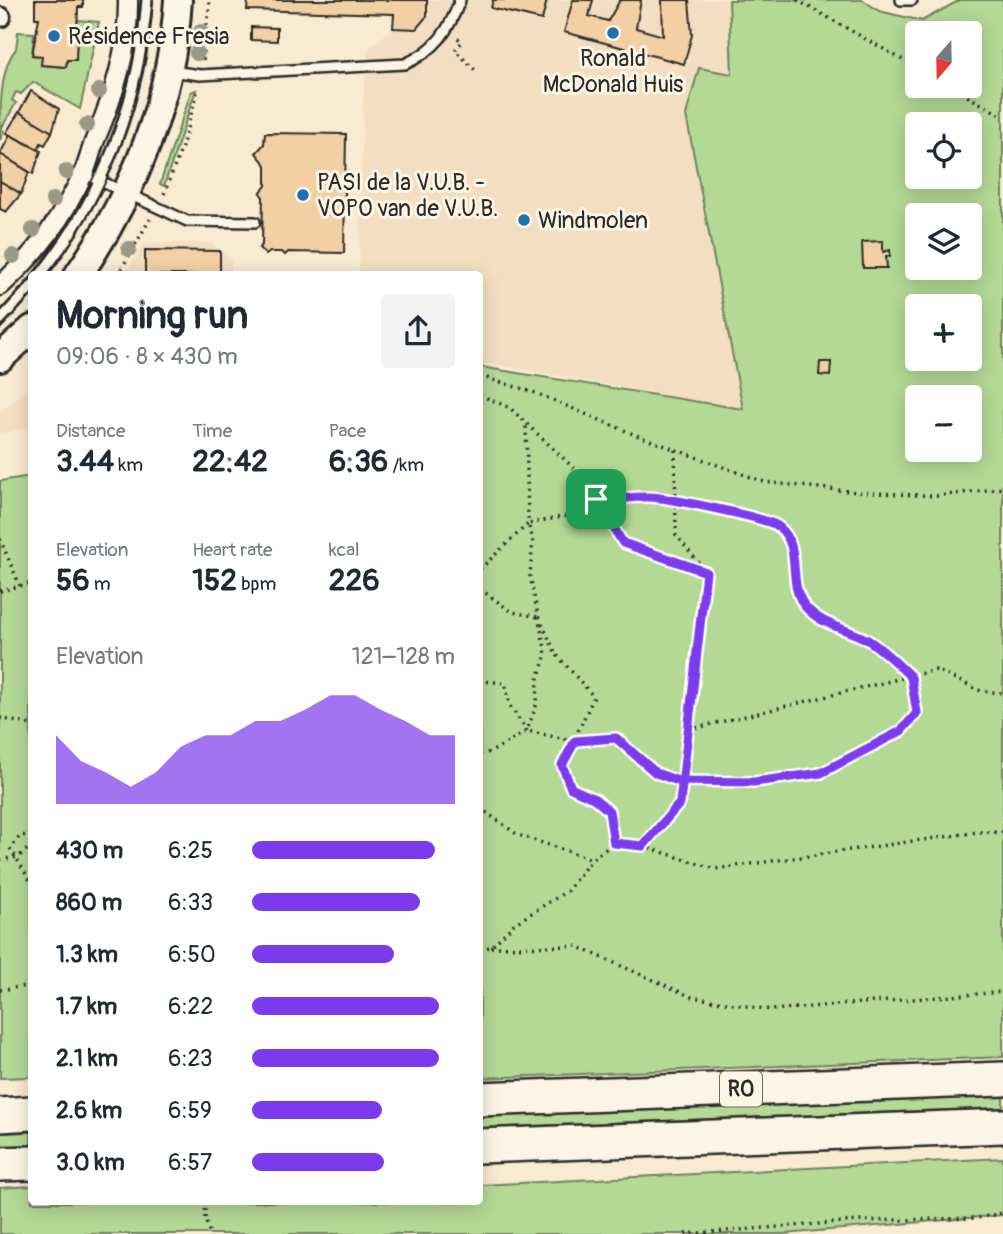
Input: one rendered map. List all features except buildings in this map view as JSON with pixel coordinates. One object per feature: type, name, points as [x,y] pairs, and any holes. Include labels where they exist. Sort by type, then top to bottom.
[{"type":"highway","name":"R0","points":[[483,1099],[1003,1079]]},
{"type":"highway","points":[[0,1115],[28,1114]]},
{"type":"highway","name":"R0","points":[[483,1146],[1003,1126]]},
{"type":"highway","points":[[0,1164],[28,1163]]},
{"type":"street","points":[[0,286],[21,269],[92,177],[125,40],[128,0]]},
{"type":"street","points":[[81,271],[111,226],[150,134],[169,70],[178,0]]},
{"type":"street","points":[[0,358],[28,333]]},
{"type":"lane","points":[[43,271],[74,228],[92,177],[122,127],[133,89],[147,0]]},
{"type":"lane","points":[[169,70],[200,75],[404,64],[435,46],[449,29],[460,0]]},
{"type":"lane","points":[[901,0],[912,0]]},
{"type":"lane","points":[[92,177],[187,221],[255,222]]},
{"type":"lane","points":[[0,320],[28,290]]},
{"type":"path","points":[[120,271],[157,207],[182,147],[198,96],[210,0]]},
{"type":"path","points":[[797,0],[905,61]]},
{"type":"path","points":[[449,29],[462,42],[455,50],[475,70]]},
{"type":"path","points":[[971,98],[1003,116]]},
{"type":"path","points":[[483,377],[536,393],[675,450],[764,482],[856,492],[938,496],[1003,488]]},
{"type":"path","points":[[483,396],[510,408],[581,475],[623,543],[706,572]]},
{"type":"path","points":[[483,753],[491,752],[527,731],[537,703],[538,679],[546,654],[529,564],[533,539],[528,524],[526,421]]},
{"type":"path","points":[[643,846],[680,803],[706,572],[676,535],[675,450]]},
{"type":"path","points":[[483,566],[528,524],[571,515],[590,499],[620,502],[650,496],[741,513],[779,527],[794,553],[794,567],[802,602],[828,625],[867,639],[911,677],[917,713],[901,731],[821,773],[754,782],[682,781],[656,773],[616,738],[575,741],[527,731],[510,706],[505,683],[483,681]]},
{"type":"path","points":[[0,539],[20,586]]},
{"type":"path","points":[[0,591],[28,584]]},
{"type":"path","points":[[483,591],[512,612],[538,616]]},
{"type":"path","points":[[538,616],[556,654],[594,697],[562,765],[571,788],[595,799],[609,811],[614,843]]},
{"type":"path","points":[[687,730],[936,670],[981,691],[1003,693]]},
{"type":"path","points":[[0,718],[28,724]]},
{"type":"path","points":[[483,810],[517,835],[592,859]]},
{"type":"path","points":[[491,947],[514,924],[567,891],[592,859],[614,843],[643,846],[715,869],[979,832],[1003,832]]},
{"type":"path","points":[[28,835],[20,836],[10,848],[28,878]]},
{"type":"path","points":[[0,860],[14,858],[28,849]]},
{"type":"path","points":[[483,948],[576,946],[692,997],[771,1010],[1003,992]]},
{"type":"path","points":[[0,990],[28,986]]},
{"type":"path","points":[[205,1205],[205,1219],[210,1234]]},
{"type":"path","points":[[685,1234],[859,1222],[978,1219],[1003,1213]]},
{"type":"shaded area","name":"Windmolen","points":[[427,0],[729,0],[732,74],[686,115],[744,409],[483,363],[483,271],[359,271],[363,104],[368,49],[393,28],[417,29],[427,16]]},
{"type":"shaded area","points":[[144,243],[211,243],[231,259],[231,271],[126,271]]},
{"type":"shaded area","points":[[28,388],[28,428],[0,434],[0,412]]},
{"type":"green space","points":[[729,0],[863,0],[879,11],[922,21],[960,0],[1003,0],[1003,1057],[483,1078],[483,367],[743,409],[686,115],[699,68],[732,74]]},
{"type":"green space","points":[[77,20],[99,22],[80,109],[33,82],[21,94],[16,92],[12,100],[16,103],[1,129],[4,131],[0,140],[4,78],[16,49],[18,32],[34,33],[32,55],[42,56],[41,65],[66,67],[67,60],[76,60]]},
{"type":"green space","points":[[196,90],[164,186],[160,184],[191,92]]},
{"type":"green space","points":[[28,476],[28,1077],[0,1078],[0,481]]},
{"type":"green space","points":[[1003,1095],[1003,1108],[483,1128],[483,1115]]},
{"type":"green space","points":[[28,1132],[28,1145],[0,1146],[0,1133]]},
{"type":"green space","points":[[1003,1158],[1003,1215],[784,1234],[0,1234],[0,1188],[28,1186],[28,1205],[483,1205],[483,1185]]},
{"type":"tram line","points":[[35,271],[74,213],[107,146],[130,75],[141,0]]},
{"type":"tram line","points":[[51,271],[89,213],[121,145],[143,74],[153,0]]},
{"type":"tram line","points":[[0,311],[28,280]]},
{"type":"tram line","points":[[0,329],[28,299]]},
{"type":"place","name":"Ronald McDonald Huis","points":[[613,33]]},
{"type":"place","name":"Résidence Fresia","points":[[54,36]]},
{"type":"place","name":"PASI de la V.U.B. - VOPO van de V.U.B.","points":[[303,195]]},
{"type":"place","name":"Windmolen","points":[[524,220]]},
{"type":"route","points":[[596,499],[620,502],[650,496],[741,513],[779,527],[794,553],[794,567],[802,602],[828,625],[867,639],[911,677],[917,713],[901,731],[821,773],[754,782],[712,781],[682,781],[678,781],[656,773],[635,757],[625,743],[616,738],[575,741],[562,765],[571,788],[595,799],[609,811],[614,843],[643,846],[680,803],[682,781],[687,730],[706,572],[623,543],[596,499]]}]
